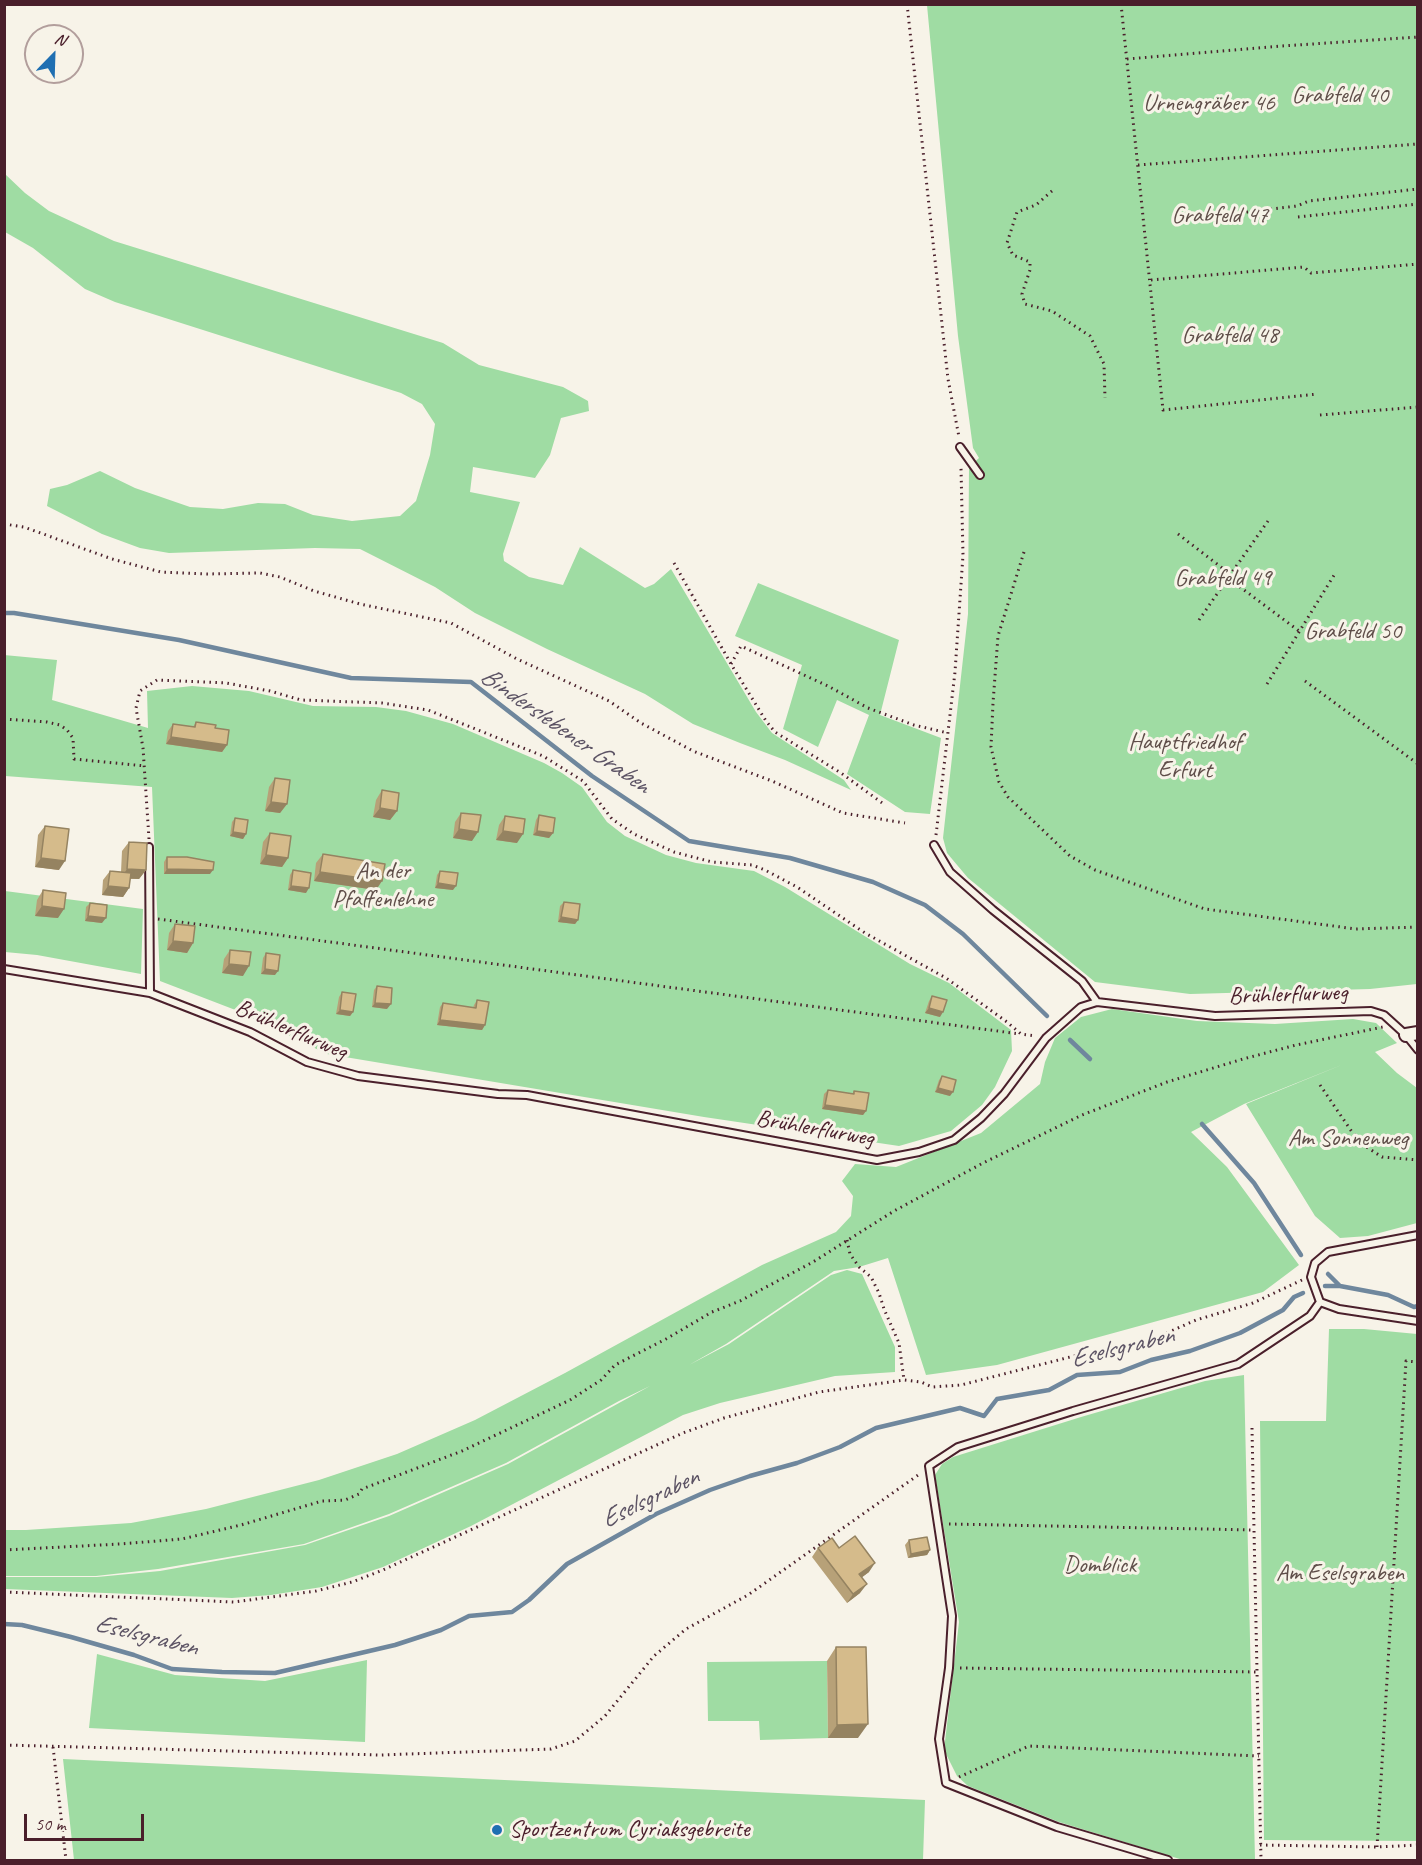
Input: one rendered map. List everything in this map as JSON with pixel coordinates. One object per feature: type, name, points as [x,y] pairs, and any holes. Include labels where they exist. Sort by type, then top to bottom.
[{"type":"lane","points":[[960,447],[980,476]]},
{"type":"lane","points":[[934,845],[950,872],[993,910],[1082,981],[1097,1002]]},
{"type":"lane","points":[[149,847],[150,993]]},
{"type":"lane","name":"Brühlerflurweg","points":[[4,969],[150,993],[250,1032],[307,1062],[358,1076],[498,1094],[527,1095],[877,1160],[919,1152],[954,1140],[981,1118],[1004,1094],[1046,1038],[1081,1007],[1097,1002],[1215,1016],[1371,1011],[1383,1014],[1393,1025],[1412,1034],[1418,1050]]},
{"type":"lane","points":[[1418,1235],[1328,1252],[1315,1263],[1311,1277],[1320,1302],[1339,1309],[1418,1321]]},
{"type":"lane","points":[[1168,1860],[1057,1827],[946,1783],[939,1739],[949,1668],[952,1617],[929,1466],[958,1447],[1073,1411],[1238,1364],[1310,1316],[1320,1302]]},
{"type":"path","points":[[907,4],[948,379],[960,447],[963,555],[955,672],[934,845]]},
{"type":"path","points":[[1121,4],[1164,410],[1318,394]]},
{"type":"path","points":[[1127,59],[1418,37]]},
{"type":"path","points":[[1138,165],[1418,144]]},
{"type":"path","points":[[1181,220],[1297,206],[1309,201],[1418,189]]},
{"type":"path","points":[[1052,191],[1036,205],[1017,212],[1007,243],[1012,255],[1030,262],[1030,270],[1022,294],[1025,304],[1052,311],[1090,336],[1104,363],[1105,398]]},
{"type":"path","points":[[1298,217],[1418,204]]},
{"type":"path","points":[[1151,280],[1304,267],[1311,273],[1418,264]]},
{"type":"path","points":[[1320,415],[1418,406]]},
{"type":"path","points":[[1199,620],[1268,521]]},
{"type":"path","points":[[4,524],[24,527],[112,559],[161,572],[260,573],[280,577],[314,591],[360,604],[451,622],[517,659],[609,701],[641,723],[693,751],[772,781],[843,813],[905,823]]},
{"type":"path","points":[[1178,534],[1299,632]]},
{"type":"path","points":[[1024,552],[998,636],[993,703],[991,747],[999,782],[1008,797],[1070,856],[1095,870],[1205,909],[1356,929],[1418,927]]},
{"type":"path","points":[[674,563],[731,664],[775,732],[842,773],[885,805]]},
{"type":"path","points":[[1267,684],[1336,572]]},
{"type":"path","points":[[731,664],[741,646],[828,686],[868,708],[914,725],[948,734]]},
{"type":"path","points":[[149,847],[144,748],[136,708],[140,691],[157,681],[226,683],[301,700],[382,703],[428,710],[543,756],[583,781],[612,819],[634,834],[674,852],[712,861],[752,865],[797,887],[865,933],[946,978],[1021,1034]]},
{"type":"path","points":[[1305,681],[1418,764]]},
{"type":"path","points":[[4,719],[60,725],[73,738],[74,759],[145,766]]},
{"type":"path","points":[[151,918],[1046,1038]]},
{"type":"path","points":[[4,1550],[182,1539],[241,1526],[322,1501],[345,1500],[359,1494],[362,1490],[462,1451],[570,1400],[601,1380],[615,1365],[712,1312],[740,1301],[813,1262],[894,1211],[983,1163],[1092,1111],[1167,1082],[1243,1059],[1347,1033],[1393,1025]]},
{"type":"path","points":[[1320,1086],[1352,1132],[1365,1146],[1382,1157],[1418,1160]]},
{"type":"path","points":[[847,1240],[850,1254],[859,1267],[871,1277],[879,1293],[898,1342],[904,1380]]},
{"type":"path","points":[[4,1592],[234,1602],[316,1591],[352,1582],[383,1570],[683,1433],[724,1418],[819,1392],[904,1380],[921,1382],[932,1387],[962,1385],[1074,1356],[1151,1340],[1196,1320],[1253,1303],[1297,1281],[1311,1277]]},
{"type":"path","points":[[1377,1847],[1406,1361],[1418,1362]]},
{"type":"path","points":[[1252,1428],[1261,1860]]},
{"type":"path","points":[[4,1745],[380,1755],[550,1749],[575,1741],[605,1716],[654,1656],[686,1629],[748,1595],[929,1466]]},
{"type":"path","points":[[938,1524],[1254,1530]]},
{"type":"path","points":[[949,1668],[1258,1672]]},
{"type":"path","points":[[946,1783],[1029,1746],[1259,1756]]},
{"type":"path","points":[[53,1747],[66,1860]]},
{"type":"path","points":[[1260,1845],[1377,1847],[1418,1845]]},
{"type":"green space","name":"Hauptfriedhof Erfurt","points":[[927,5],[1417,5],[1417,984],[1370,989],[1190,994],[1095,982],[968,878],[947,853],[943,838],[968,614],[969,467],[979,458],[973,448],[958,336]]},
{"type":"green space","points":[[5,174],[49,211],[114,241],[443,343],[479,365],[563,387],[588,401],[589,411],[561,418],[550,455],[535,478],[473,467],[470,492],[520,502],[503,554],[504,561],[529,577],[563,585],[580,547],[645,588],[654,584],[671,569],[756,712],[772,733],[844,780],[851,790],[785,760],[693,724],[645,694],[475,613],[435,587],[360,549],[315,548],[169,553],[140,548],[102,534],[47,506],[50,489],[67,485],[100,471],[135,488],[190,507],[223,509],[258,503],[285,504],[313,515],[352,521],[400,516],[416,501],[430,455],[435,424],[422,404],[401,393],[115,302],[85,289],[33,248],[5,232]]},
{"type":"green space","points":[[758,583],[899,640],[880,715],[941,738],[930,814],[905,812],[847,774],[869,715],[837,700],[818,747],[783,729],[802,665],[735,636]]},
{"type":"green space","name":"An der Pfaffenlehne","points":[[4,655],[57,660],[52,700],[148,728],[147,691],[192,686],[249,691],[313,706],[376,707],[406,711],[453,724],[562,773],[582,787],[607,822],[625,836],[666,855],[696,863],[754,871],[785,887],[910,964],[949,983],[1011,1030],[1012,1051],[995,1087],[982,1105],[951,1131],[899,1146],[704,1117],[327,1054],[238,1011],[160,981],[152,787],[5,776]]},
{"type":"green space","points":[[5,891],[143,909],[141,974],[37,955],[5,952]]},
{"type":"green space","name":"Am Sonnenweg","points":[[1112,1009],[1197,1021],[1275,1024],[1353,1019],[1376,1023],[1397,1043],[1375,1052],[1417,1088],[1417,1223],[1368,1236],[1340,1238],[1315,1216],[1246,1104],[1344,1064],[1244,1104],[1191,1132],[1227,1167],[1299,1265],[1263,1292],[997,1365],[926,1375],[888,1258],[859,1267],[834,1271],[726,1344],[689,1365],[729,1344],[831,1275],[847,1270],[862,1274],[895,1347],[895,1372],[835,1376],[720,1403],[683,1415],[471,1526],[383,1567],[322,1587],[232,1598],[5,1589],[4,1577],[97,1577],[160,1571],[305,1545],[389,1516],[508,1464],[650,1386],[506,1463],[389,1514],[304,1544],[158,1569],[96,1576],[5,1576],[5,1530],[131,1523],[206,1509],[319,1480],[397,1454],[475,1420],[762,1265],[836,1232],[851,1216],[853,1196],[842,1181],[855,1164],[896,1167],[981,1133],[1040,1084],[1045,1062],[1055,1038],[1081,1017]]},
{"type":"green space","name":"Am Eselsgraben","points":[[1329,1329],[1364,1329],[1417,1334],[1417,1841],[1264,1840],[1260,1421],[1326,1421]]},
{"type":"green space","name":"Domblick","points":[[1244,1375],[1255,1860],[1183,1860],[1059,1822],[968,1786],[957,1776],[944,1750],[959,1622],[935,1475],[942,1464],[953,1457],[1081,1417],[1205,1381]]},
{"type":"green space","points":[[97,1654],[175,1675],[265,1681],[367,1660],[365,1742],[89,1728]]},
{"type":"green space","points":[[827,1661],[828,1738],[760,1740],[759,1721],[708,1721],[707,1662]]},
{"type":"green space","name":"Sportzentrum Cyriaksgebreite","points":[[63,1759],[925,1800],[923,1860],[74,1860]]},
{"type":"building","points":[[196,722],[229,730],[227,745],[171,737],[173,724],[195,727]]},
{"type":"building","points":[[275,778],[290,780],[287,804],[271,802]]},
{"type":"building","points":[[382,790],[399,793],[397,811],[380,808]]},
{"type":"building","points":[[461,813],[481,815],[478,832],[459,829]]},
{"type":"building","points":[[539,815],[555,818],[553,833],[537,831]]},
{"type":"building","points":[[505,816],[525,819],[523,834],[503,831]]},
{"type":"building","points":[[235,818],[248,820],[246,834],[233,832]]},
{"type":"building","points":[[45,826],[69,829],[65,861],[41,858]]},
{"type":"building","points":[[270,833],[291,836],[288,858],[266,855]]},
{"type":"building","points":[[129,842],[147,843],[146,870],[127,869]]},
{"type":"building","points":[[323,854],[385,864],[382,881],[320,872]]},
{"type":"building","points":[[167,857],[187,857],[214,862],[213,870],[167,869]]},
{"type":"building","points":[[293,870],[311,873],[309,888],[291,886]]},
{"type":"building","points":[[110,871],[131,873],[129,888],[108,886]]},
{"type":"building","points":[[440,871],[458,873],[456,886],[438,883]]},
{"type":"building","points":[[43,890],[66,893],[64,909],[42,906]]},
{"type":"building","points":[[564,902],[580,904],[578,920],[561,917]]},
{"type":"building","points":[[90,903],[107,905],[106,918],[88,916]]},
{"type":"building","points":[[175,924],[195,926],[193,943],[173,941]]},
{"type":"building","points":[[230,950],[251,952],[249,966],[229,964]]},
{"type":"building","points":[[266,953],[280,955],[278,971],[265,969]]},
{"type":"building","points":[[377,986],[392,988],[391,1004],[375,1003]]},
{"type":"building","points":[[342,992],[356,994],[353,1012],[340,1010]]},
{"type":"building","points":[[932,996],[947,1000],[943,1012],[929,1008]]},
{"type":"building","points":[[477,1000],[489,1002],[485,1025],[440,1020],[443,1003],[476,1008]]},
{"type":"building","points":[[942,1076],[956,1080],[953,1092],[938,1088]]},
{"type":"building","points":[[828,1090],[854,1094],[854,1091],[869,1093],[866,1111],[825,1105]]},
{"type":"building","points":[[855,1536],[875,1563],[859,1574],[867,1584],[853,1594],[818,1548],[832,1538],[839,1548]]},
{"type":"building","points":[[927,1537],[930,1550],[911,1554],[909,1540]]},
{"type":"building","points":[[836,1647],[866,1647],[868,1724],[837,1725]]},
{"type":"waterway","name":"Binderslebener Graben","points":[[4,613],[179,640],[351,678],[471,682],[592,776],[689,841],[790,858],[873,882],[925,905],[963,934],[1047,1016]]},
{"type":"waterway","name":"Binderslebener Graben","points":[[1070,1040],[1090,1059]]},
{"type":"waterway","name":"Binderslebener Graben","points":[[1202,1124],[1254,1183],[1301,1255]]},
{"type":"waterway","name":"Binderslebener Graben","points":[[1328,1274],[1340,1286]]},
{"type":"waterway","name":"Eselsgraben","points":[[1325,1286],[1340,1286],[1388,1295],[1414,1307],[1418,1306]]},
{"type":"waterway","name":"Eselsgraben","points":[[4,1624],[22,1625],[71,1637],[134,1655],[172,1669],[222,1672],[275,1673],[395,1645],[441,1630],[469,1616],[512,1612],[529,1600],[567,1564],[656,1514],[710,1490],[840,1447],[876,1428],[960,1408],[984,1416],[997,1399],[1049,1390],[1077,1375],[1120,1372],[1151,1360],[1190,1351],[1240,1333],[1283,1310],[1294,1297],[1303,1293]]},
{"type":"place","name":"Sportzentrum Cyriaksgebreite","points":[[497,1830]]},
{"type":"park label","name":"Grabfeld 40","points":[[1340,96]]},
{"type":"park label","name":"Urnengräber 46","points":[[1209,104]]},
{"type":"park label","name":"Grabfeld 47","points":[[1220,216]]},
{"type":"park label","name":"Grabfeld 48","points":[[1230,336]]},
{"type":"park label","name":"Grabfeld 49","points":[[1223,579]]},
{"type":"park label","name":"Grabfeld 50","points":[[1353,632]]}]
